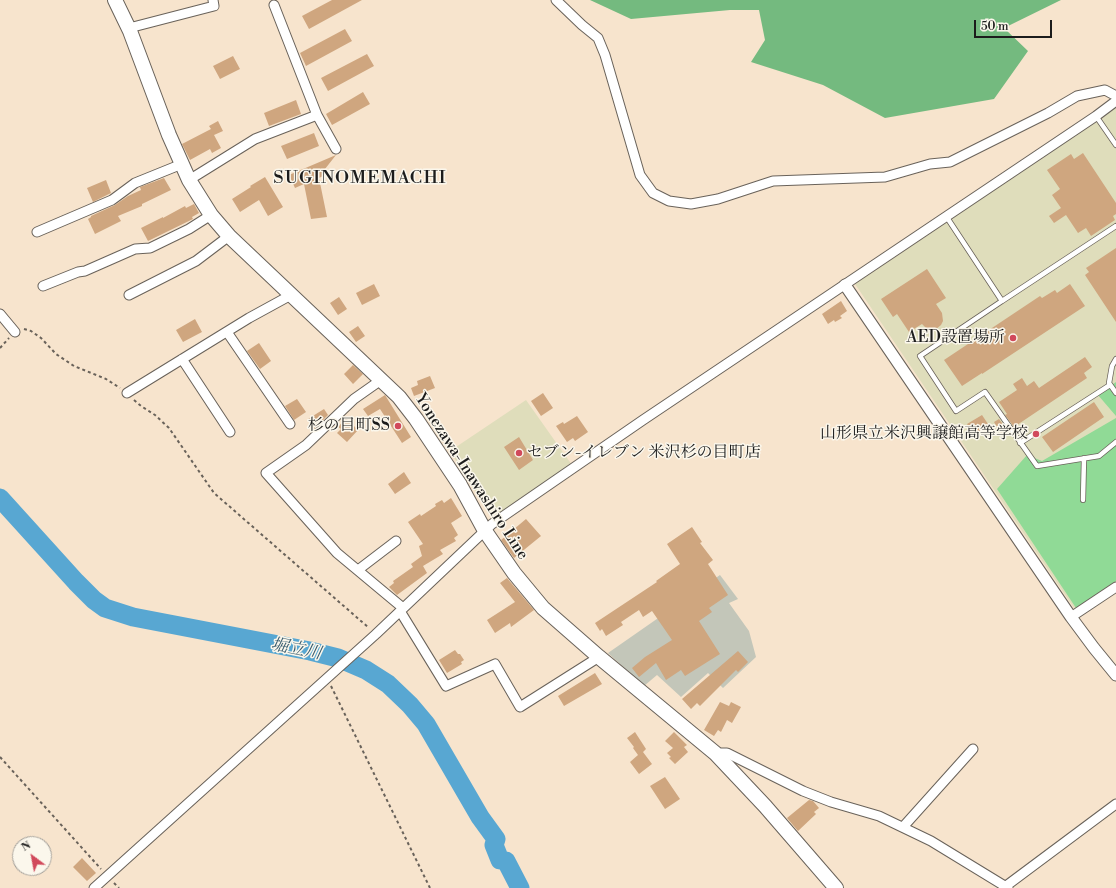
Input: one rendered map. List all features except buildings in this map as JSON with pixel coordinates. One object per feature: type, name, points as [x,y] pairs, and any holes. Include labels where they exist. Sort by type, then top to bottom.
[{"type":"main road","name":"Yonezawa-Inawashiro Line","points":[[116,0],[129,28],[161,115],[189,180],[211,215],[229,236],[399,397],[416,419],[460,485],[485,531],[514,573],[543,608],[599,657],[715,753],[765,806],[836,888]]},
{"type":"street","points":[[129,28],[214,6],[213,0]]},
{"type":"street","points":[[556,0],[598,38],[605,55],[640,175],[653,193],[669,201],[691,204],[718,199],[773,181],[885,177],[930,164],[950,162],[1048,113],[1077,96],[1105,90],[1116,96]]},
{"type":"street","points":[[274,5],[316,115],[336,149]]},
{"type":"street","points":[[94,888],[376,634],[492,524],[642,420],[1096,116],[1116,101]]},
{"type":"street","points":[[189,180],[255,139],[316,115]]},
{"type":"street","points":[[37,232],[112,200],[135,183],[182,164]]},
{"type":"street","points":[[43,286],[84,271],[134,249],[150,248],[189,229],[211,215]]},
{"type":"street","points":[[128,295],[196,261],[229,236]]},
{"type":"street","points":[[845,284],[1071,617],[1116,676]]},
{"type":"street","points":[[127,393],[291,295]]},
{"type":"street","points":[[0,314],[15,332]]},
{"type":"street","points":[[227,332],[290,424]]},
{"type":"street","points":[[182,359],[230,432]]},
{"type":"street","points":[[381,380],[354,399],[306,445],[266,473],[337,553],[402,610],[446,686],[495,664],[520,707],[599,657]]},
{"type":"street","points":[[358,570],[396,540]]},
{"type":"street","points":[[1071,617],[1116,587]]},
{"type":"street","points":[[903,827],[972,749]]},
{"type":"street","points":[[715,753],[727,752],[803,791],[831,802],[879,816],[903,827],[931,841],[1007,887],[1116,804]]},
{"type":"lane","points":[[1096,116],[1116,145]]},
{"type":"lane","points":[[946,216],[1002,301]]},
{"type":"lane","points":[[1116,226],[920,356],[956,411],[985,392],[1037,466],[1099,456],[1116,442]]},
{"type":"lane","points":[[1116,359],[1112,366],[1109,383],[1116,393]]},
{"type":"lane","points":[[1020,443],[1110,385]]},
{"type":"lane","points":[[1083,500],[1084,458]]},
{"type":"path","points":[[0,348],[15,332],[24,329],[31,331],[41,338],[56,354],[74,366],[106,379],[127,393],[169,428],[214,493],[376,634]]},
{"type":"path","points":[[327,678],[430,888]]},
{"type":"path","points":[[0,757],[107,875]]},
{"type":"shaded area","name":"山形県立米沢興譲館高等学校","points":[[1116,108],[1116,584],[1076,611],[855,284]]},
{"type":"shaded area","points":[[526,400],[572,465],[496,515],[489,514],[450,451]]},
{"type":"shaded area","points":[[720,575],[738,599],[729,603],[749,631],[756,657],[723,688],[708,673],[681,697],[657,675],[644,686],[608,653]]},
{"type":"green space","points":[[590,0],[1061,0],[1004,28],[1028,51],[994,99],[885,118],[823,85],[751,62],[765,40],[759,10],[730,10],[631,19]]},
{"type":"green space","points":[[1116,382],[1116,416],[1098,395]]},
{"type":"green space","points":[[1116,418],[1116,581],[1076,608],[997,489],[1027,455],[1042,461]]},
{"type":"waterway","name":"堀立川","points":[[0,498],[76,582],[94,600],[105,608],[133,617],[310,651],[338,658],[366,670],[388,684],[410,705],[426,724],[480,817],[496,839],[494,845],[500,860],[506,861],[520,888]]},
{"type":"place","name":"AED設置場所","points":[[1013,338]]},
{"type":"place","name":"杉の目町SS","points":[[398,426]]},
{"type":"place","name":"山形県立米沢興譲館高等学校","points":[[1036,434]]},
{"type":"place","name":"セブン-イレブン 米沢杉の目町店","points":[[519,453]]},
{"type":"district","name":"SUGINOMEMACHI","points":[[360,179]]}]
